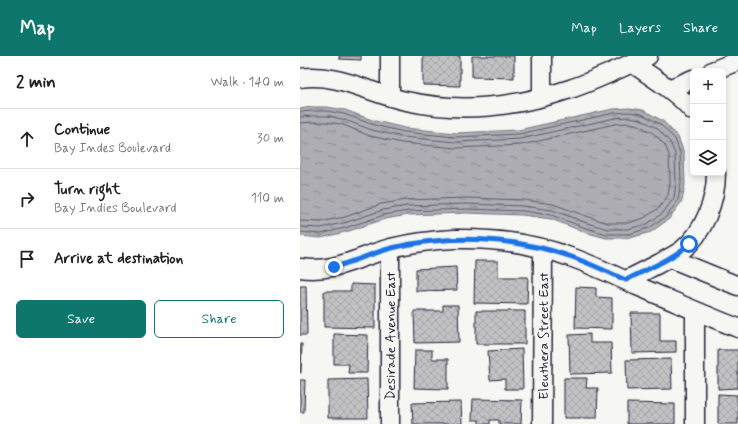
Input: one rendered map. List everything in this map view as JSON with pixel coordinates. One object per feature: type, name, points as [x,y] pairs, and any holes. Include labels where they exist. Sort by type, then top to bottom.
[{"type":"street","points":[[390,56],[390,97]]},
{"type":"street","points":[[542,56],[542,97]]},
{"type":"street","points":[[300,78],[323,77],[340,80],[390,97],[423,104],[457,107],[494,106],[542,97],[582,84],[648,56]]},
{"type":"street","points":[[719,68],[738,60]]},
{"type":"street","points":[[632,63],[668,88],[690,108]]},
{"type":"street","points":[[668,88],[690,80]]},
{"type":"street","points":[[626,280],[670,258],[689,244],[700,230],[709,210],[716,185],[716,176]]},
{"type":"street","points":[[300,268],[311,269],[334,267],[390,248],[436,240],[473,239],[507,242],[543,249],[578,259],[695,311],[738,328]]},
{"type":"street","name":"Desirade Avenue East","points":[[390,248],[390,424]]},
{"type":"street","name":"Eleuthera Street East","points":[[542,424],[543,249]]},
{"type":"street","points":[[670,258],[738,286]]},
{"type":"street","points":[[695,311],[695,424]]},
{"type":"water","points":[[327,107],[345,110],[375,121],[405,128],[456,133],[518,130],[613,109],[630,108],[643,110],[663,121],[678,137],[684,153],[685,184],[682,201],[669,219],[651,232],[630,238],[606,238],[584,232],[551,219],[522,215],[466,213],[408,215],[385,219],[349,231],[321,238],[300,236],[300,109]]},
{"type":"building","points":[[339,56],[361,56],[361,60],[339,59]]},
{"type":"building","points":[[423,56],[460,56],[460,86],[423,85]]},
{"type":"building","points":[[472,56],[514,56],[514,78],[472,77]]},
{"type":"building","points":[[475,261],[498,261],[498,277],[528,277],[527,304],[474,303]]},
{"type":"building","points":[[456,267],[457,290],[416,291],[416,269]]},
{"type":"building","points":[[351,284],[375,285],[375,328],[324,327],[324,291],[351,291]]},
{"type":"building","points":[[300,286],[306,286],[307,335],[300,335]]},
{"type":"building","points":[[576,287],[596,288],[596,297],[612,298],[612,329],[575,328]]},
{"type":"building","points":[[443,305],[458,305],[459,342],[415,343],[414,311],[443,311]]},
{"type":"building","points":[[476,311],[525,311],[525,344],[476,344]]},
{"type":"building","points":[[631,313],[660,313],[660,341],[676,341],[676,352],[632,353]]},
{"type":"building","points":[[334,334],[368,335],[367,373],[348,373],[349,364],[334,364]]},
{"type":"building","points":[[590,334],[590,343],[611,343],[612,373],[570,374],[569,335]]},
{"type":"building","points":[[300,344],[302,344],[301,373],[300,373]]},
{"type":"building","points":[[522,349],[523,389],[505,389],[505,379],[490,380],[488,351]]},
{"type":"building","points":[[415,350],[432,350],[432,359],[448,359],[448,389],[414,388]]},
{"type":"building","points":[[718,350],[738,350],[738,388],[718,389]]},
{"type":"building","points":[[671,359],[672,389],[627,390],[626,360]]},
{"type":"building","points":[[564,378],[587,378],[586,388],[598,388],[597,418],[564,418]]},
{"type":"building","points":[[367,379],[368,418],[328,418],[328,380]]},
{"type":"building","points":[[300,380],[305,380],[304,412],[300,412]]},
{"type":"building","points":[[718,394],[737,395],[738,424],[718,424]]},
{"type":"building","points":[[473,399],[522,400],[521,424],[499,424],[499,420],[490,420],[490,424],[479,424],[479,420],[472,420]]},
{"type":"building","points":[[461,402],[462,424],[413,424],[412,403]]},
{"type":"building","points":[[627,403],[675,404],[675,424],[627,424]]},
{"type":"route","points":[[334,267],[390,248],[413,243],[436,240],[473,239],[507,242],[559,253],[583,261],[626,280],[670,258],[689,244]]}]
